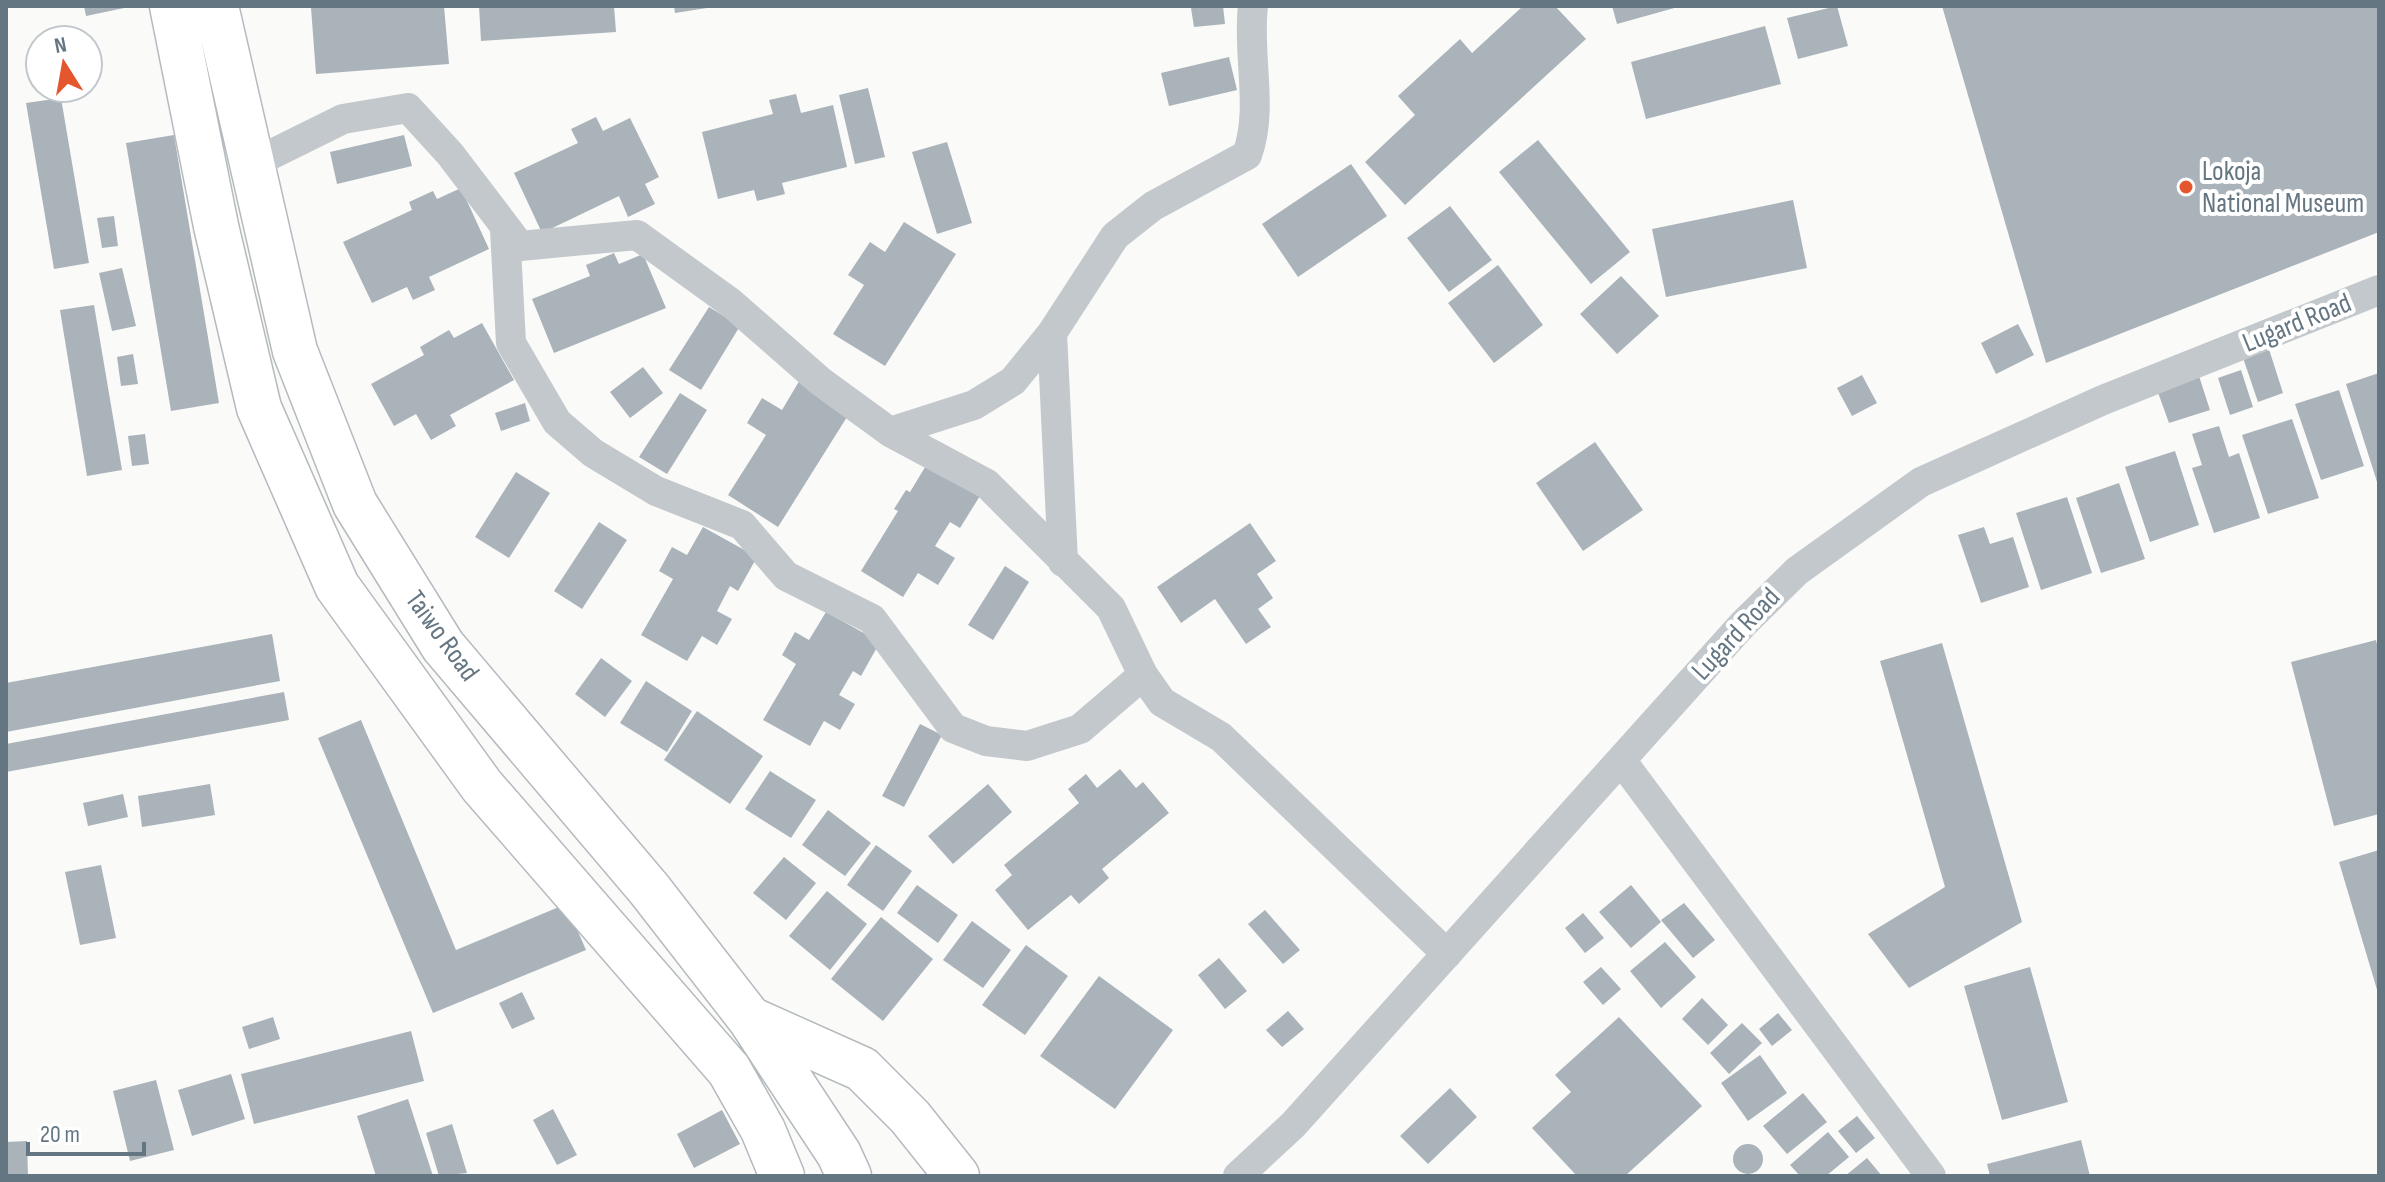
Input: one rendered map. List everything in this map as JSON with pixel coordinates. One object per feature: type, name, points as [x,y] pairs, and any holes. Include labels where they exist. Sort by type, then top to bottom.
[{"type":"main road","name":"Taiwo Road","points":[[172,6],[216,226],[259,408],[337,586],[482,786],[729,1070],[763,1130],[782,1176]]},
{"type":"main road","name":"Taiwo Road","points":[[216,6],[295,351],[355,504],[443,646],[649,889],[750,1019],[839,1154],[849,1176]]},
{"type":"main road","points":[[750,1019],[862,1069],[910,1117],[957,1176]]},
{"type":"street","points":[[890,432],[974,405],[1013,381],[1052,333],[1115,236],[1153,206],[1247,155],[1255,133],[1249,36],[1253,6]]},
{"type":"street","points":[[252,164],[343,119],[408,108],[459,164],[520,246],[637,235],[731,303],[820,381],[890,432],[987,484],[1111,608],[1143,675],[1162,702],[1221,737],[1447,954]]},
{"type":"street","points":[[505,229],[511,343],[557,422],[593,453],[656,491],[742,525],[786,576],[872,619],[953,728],[986,741],[1027,746],[1080,729],[1143,675]]},
{"type":"street","name":"Lugard Road","points":[[1238,1176],[1293,1125],[1743,624],[1797,571],[1921,482],[2103,400],[2379,290]]},
{"type":"street","points":[[1052,333],[1063,562]]},
{"type":"street","points":[[1621,760],[1931,1176]]},
{"type":"building","points":[[84,6],[129,6],[129,7],[86,16]]},
{"type":"building","points":[[444,6],[449,64],[316,74],[311,8]]},
{"type":"building","points":[[479,6],[614,6],[616,32],[481,41]]},
{"type":"building","points":[[674,6],[707,6],[707,8],[675,13]]},
{"type":"building","points":[[1223,6],[1225,24],[1194,27],[1191,8]]},
{"type":"building","points":[[1523,6],[1555,6],[1586,39],[1405,205],[1365,162],[1415,115],[1398,96],[1460,39],[1472,53]]},
{"type":"building","points":[[1612,6],[1678,6],[1678,7],[1617,24]]},
{"type":"building","points":[[1837,6],[1848,46],[1798,59],[1787,18]]},
{"type":"building","name":"Lokoja National Museum","points":[[1942,6],[2379,6],[2379,232],[2046,363]]},
{"type":"building","points":[[1765,26],[1781,84],[1646,119],[1631,62]]},
{"type":"building","points":[[1229,57],[1237,90],[1169,106],[1161,73]]},
{"type":"building","points":[[868,88],[885,157],[855,164],[839,95]]},
{"type":"building","points":[[796,94],[801,113],[833,105],[847,167],[782,183],[785,194],[757,201],[754,190],[718,199],[702,132],[773,114],[769,100]]},
{"type":"building","points":[[26,104],[62,104],[89,263],[54,269]]},
{"type":"building","points":[[596,117],[603,131],[630,118],[659,177],[645,184],[655,204],[628,217],[619,196],[542,233],[514,173],[578,143],[571,129]]},
{"type":"building","points":[[174,135],[219,403],[171,411],[126,143]]},
{"type":"building","points":[[404,135],[412,166],[337,184],[330,152]]},
{"type":"building","points":[[1538,140],[1630,252],[1591,284],[1499,172]]},
{"type":"building","points":[[947,142],[972,223],[937,234],[912,152]]},
{"type":"building","points":[[1351,164],[1387,216],[1298,277],[1262,224]]},
{"type":"building","points":[[461,188],[489,249],[429,277],[435,290],[413,300],[407,287],[372,303],[343,242],[412,210],[409,202],[433,191],[437,199]]},
{"type":"building","points":[[1793,200],[1807,268],[1666,297],[1652,229]]},
{"type":"building","points":[[1450,206],[1492,260],[1449,292],[1407,238]]},
{"type":"building","points":[[114,216],[118,246],[102,248],[97,218]]},
{"type":"building","points":[[904,222],[956,254],[885,366],[833,334],[864,285],[848,275],[870,242],[885,252]]},
{"type":"building","points":[[614,253],[619,264],[643,254],[666,308],[554,353],[532,299],[590,276],[586,265]]},
{"type":"building","points":[[1498,265],[1543,325],[1494,363],[1448,303]]},
{"type":"building","points":[[122,268],[136,326],[112,331],[99,273]]},
{"type":"building","points":[[1621,276],[1659,316],[1617,354],[1580,314]]},
{"type":"building","points":[[94,305],[122,470],[87,476],[60,310]]},
{"type":"building","points":[[709,307],[740,326],[701,390],[669,370]]},
{"type":"building","points":[[482,323],[514,380],[450,415],[456,426],[431,440],[416,414],[394,426],[371,384],[424,355],[420,347],[449,330],[454,338]]},
{"type":"building","points":[[2018,324],[2034,355],[1996,374],[1981,343]]},
{"type":"building","points":[[2267,343],[2283,393],[2258,402],[2241,352]]},
{"type":"building","points":[[133,354],[138,384],[121,386],[117,357]]},
{"type":"building","points":[[643,367],[663,393],[630,418],[610,392]]},
{"type":"building","points":[[2241,370],[2253,407],[2230,415],[2218,378]]},
{"type":"building","points":[[2198,373],[2210,410],[2169,423],[2156,387]]},
{"type":"building","points":[[2379,373],[2379,485],[2378,485],[2346,384]]},
{"type":"building","points":[[1862,375],[1877,403],[1852,416],[1837,388]]},
{"type":"building","points":[[801,378],[852,409],[778,527],[728,495],[766,435],[747,423],[762,398],[782,410]]},
{"type":"building","points":[[2339,390],[2364,466],[2321,480],[2295,404]]},
{"type":"building","points":[[680,393],[707,410],[667,474],[639,457]]},
{"type":"building","points":[[525,403],[530,421],[501,431],[495,413]]},
{"type":"building","points":[[2292,419],[2319,498],[2268,514],[2242,435]]},
{"type":"building","points":[[2219,426],[2229,457],[2239,453],[2260,518],[2214,533],[2192,468],[2202,465],[2192,434]]},
{"type":"building","points":[[145,434],[149,464],[132,466],[128,436]]},
{"type":"building","points":[[1595,442],[1643,510],[1583,551],[1536,483]]},
{"type":"building","points":[[2175,451],[2199,525],[2150,542],[2125,467]]},
{"type":"building","points":[[930,459],[983,491],[960,528],[950,522],[935,546],[955,558],[938,585],[918,573],[903,597],[861,571],[898,511],[894,509],[906,490],[910,492]]},
{"type":"building","points":[[516,472],[550,493],[509,558],[475,537]]},
{"type":"building","points":[[2119,483],[2145,559],[2101,573],[2076,498]]},
{"type":"building","points":[[2067,497],[2092,573],[2041,590],[2016,513]]},
{"type":"building","points":[[599,522],[627,540],[582,609],[554,591]]},
{"type":"building","points":[[1250,523],[1276,561],[1257,574],[1273,598],[1258,609],[1271,627],[1246,644],[1215,599],[1181,623],[1157,587]]},
{"type":"building","points":[[703,527],[757,557],[738,591],[730,586],[717,611],[732,619],[717,645],[702,636],[687,661],[641,635],[673,579],[659,571],[672,547],[687,555]]},
{"type":"building","points":[[1984,527],[1990,544],[2013,537],[2029,587],[1981,603],[1958,535]]},
{"type":"building","points":[[1005,566],[1029,582],[993,640],[968,625]]},
{"type":"building","points":[[826,612],[880,642],[861,676],[853,671],[839,695],[855,704],[840,730],[824,721],[810,746],[763,720],[796,664],[782,655],[795,632],[809,640]]},
{"type":"building","points":[[272,634],[280,681],[6,732],[6,683]]},
{"type":"building","points":[[2376,640],[2379,652],[2379,814],[2334,826],[2291,662]]},
{"type":"building","points":[[1942,643],[2022,922],[1909,988],[1868,934],[1945,887],[1880,661]]},
{"type":"building","points":[[601,658],[632,681],[605,717],[575,694]]},
{"type":"building","points":[[646,681],[692,711],[667,752],[620,723]]},
{"type":"building","points":[[284,692],[289,720],[6,772],[6,744]]},
{"type":"building","points":[[697,711],[763,756],[730,804],[664,760]]},
{"type":"building","points":[[361,720],[456,950],[566,904],[586,950],[433,1013],[318,738]]},
{"type":"building","points":[[920,724],[942,735],[904,807],[882,796]]},
{"type":"building","points":[[1120,769],[1136,788],[1143,782],[1169,813],[1102,869],[1109,878],[1079,904],[1071,895],[1028,930],[995,890],[1012,875],[1004,865],[1079,803],[1068,789],[1086,774],[1097,788]]},
{"type":"building","points":[[770,771],[816,800],[791,838],[745,809]]},
{"type":"building","points":[[210,784],[215,815],[142,827],[138,796]]},
{"type":"building","points":[[988,784],[1012,812],[953,864],[928,836]]},
{"type":"building","points":[[123,794],[128,817],[88,826],[83,803]]},
{"type":"building","points":[[828,810],[871,843],[845,876],[802,845]]},
{"type":"building","points":[[876,845],[912,871],[883,911],[847,885]]},
{"type":"building","points":[[2379,850],[2379,993],[2378,993],[2339,862]]},
{"type":"building","points":[[784,857],[816,883],[786,920],[753,893]]},
{"type":"building","points":[[101,865],[116,938],[80,945],[65,872]]},
{"type":"building","points":[[917,885],[958,915],[938,943],[897,913]]},
{"type":"building","points":[[1631,885],[1661,922],[1631,948],[1599,912]]},
{"type":"building","points":[[827,891],[867,924],[830,970],[789,936]]},
{"type":"building","points":[[1684,903],[1715,940],[1693,958],[1661,920]]},
{"type":"building","points":[[1265,910],[1300,950],[1283,964],[1248,924]]},
{"type":"building","points":[[1583,913],[1604,938],[1585,953],[1565,928]]},
{"type":"building","points":[[881,917],[933,959],[883,1021],[831,979]]},
{"type":"building","points":[[972,921],[1011,950],[983,988],[943,960]]},
{"type":"building","points":[[1665,942],[1696,977],[1661,1008],[1630,971]]},
{"type":"building","points":[[1026,945],[1068,976],[1025,1035],[982,1005]]},
{"type":"building","points":[[1219,958],[1247,991],[1225,1009],[1198,975]]},
{"type":"building","points":[[1601,967],[1621,989],[1603,1005],[1583,982]]},
{"type":"building","points":[[2030,967],[2068,1102],[2002,1120],[1964,986]]},
{"type":"building","points":[[1099,976],[1173,1030],[1115,1109],[1040,1056]]},
{"type":"building","points":[[522,992],[535,1019],[512,1029],[499,1003]]},
{"type":"building","points":[[1702,998],[1728,1025],[1708,1045],[1682,1019]]},
{"type":"building","points":[[1288,1011],[1304,1029],[1282,1047],[1266,1030]]},
{"type":"building","points":[[1778,1013],[1792,1030],[1772,1046],[1759,1029]]},
{"type":"building","points":[[273,1017],[280,1039],[249,1049],[242,1027]]},
{"type":"building","points":[[1619,1017],[1702,1106],[1625,1176],[1577,1176],[1532,1128],[1571,1092],[1555,1075]]},
{"type":"building","points":[[1742,1023],[1762,1043],[1729,1074],[1710,1053]]},
{"type":"building","points":[[411,1031],[424,1081],[254,1124],[241,1074]]},
{"type":"building","points":[[1760,1055],[1787,1093],[1748,1121],[1721,1083]]},
{"type":"building","points":[[231,1074],[245,1119],[192,1136],[178,1090]]},
{"type":"building","points":[[156,1080],[174,1150],[130,1161],[113,1091]]},
{"type":"building","points":[[1450,1088],[1477,1117],[1428,1164],[1400,1136]]},
{"type":"building","points":[[1803,1093],[1827,1122],[1787,1154],[1763,1126]]},
{"type":"building","points":[[408,1099],[433,1176],[376,1176],[357,1116]]},
{"type":"building","points":[[553,1109],[577,1155],[557,1165],[533,1120]]},
{"type":"building","points":[[722,1110],[740,1144],[694,1168],[677,1134]]},
{"type":"building","points":[[1857,1116],[1875,1138],[1856,1153],[1838,1131]]},
{"type":"building","points":[[452,1124],[467,1173],[439,1176],[426,1133]]},
{"type":"building","points":[[1828,1132],[1849,1157],[1826,1176],[1800,1176],[1790,1165]]},
{"type":"building","points":[[2081,1140],[2090,1176],[1990,1176],[1987,1164]]},
{"type":"building","points":[[27,1141],[28,1176],[6,1176],[6,1142]]},
{"type":"building","points":[[1748,1144],[1754,1145],[1762,1153],[1762,1165],[1754,1173],[1748,1174],[1742,1173],[1734,1165],[1733,1159],[1734,1153],[1742,1145]]},
{"type":"building","points":[[1867,1158],[1882,1176],[1845,1176]]},
{"type":"place","name":"Lokoja National Museum","points":[[2186,187]]}]
